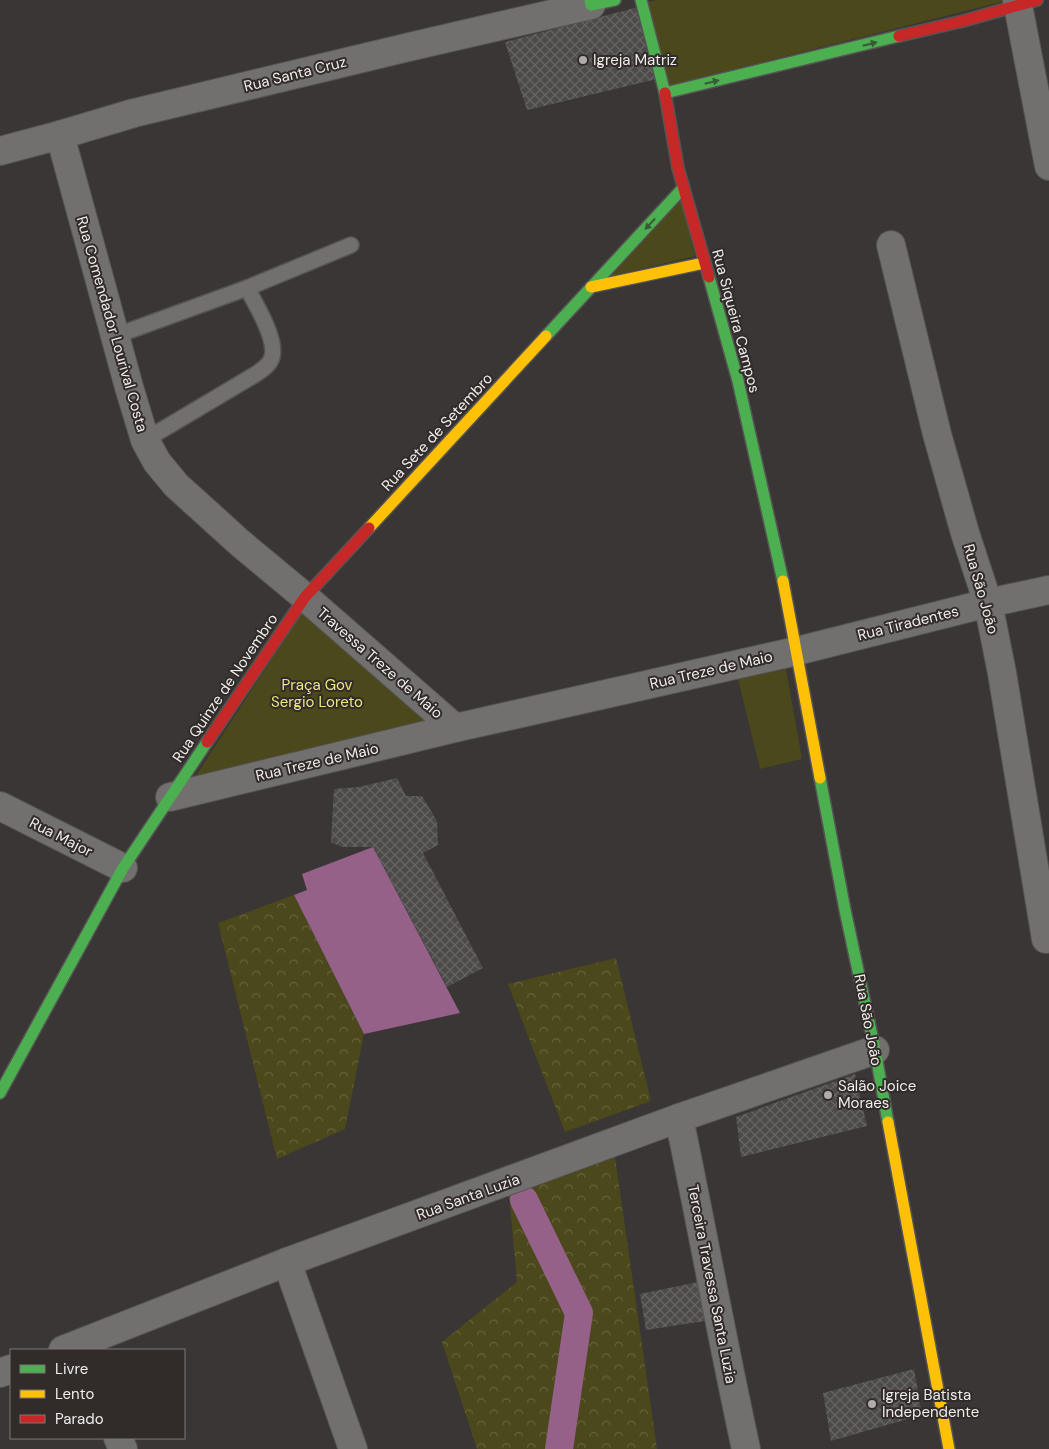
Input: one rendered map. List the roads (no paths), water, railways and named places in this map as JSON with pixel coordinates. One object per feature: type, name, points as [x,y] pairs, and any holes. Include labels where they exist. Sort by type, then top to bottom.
[{"type":"street","name":"Rua Siqueira Campos","points":[[640,0],[664,93],[683,188],[740,390],[784,580],[797,650]]},
{"type":"street","name":"Rua Santa Cruz","points":[[0,150],[60,135],[134,113],[599,2]]},
{"type":"street","points":[[664,93],[963,21],[1024,2],[1049,166]]},
{"type":"street","name":"Rua Comendador Lourival Costa","points":[[60,135],[145,440],[157,462],[176,485],[240,543],[305,597]]},
{"type":"street","name":"Rua Sete de Setembro","points":[[305,597],[683,188]]},
{"type":"street","name":"Rua São João","points":[[891,245],[937,434],[965,533],[988,603],[1002,674],[1046,939]]},
{"type":"street","points":[[591,288],[704,263]]},
{"type":"street","name":"Rua Tiradentes","points":[[797,650],[1049,590]]},
{"type":"street","name":"Travessa Treze de Maio","points":[[305,597],[455,728]]},
{"type":"street","name":"Rua Quinze de Novembro","points":[[170,797],[305,597]]},
{"type":"street","name":"Rua São João","points":[[797,650],[949,1449]]},
{"type":"street","name":"Rua Treze de Maio","points":[[170,797],[455,728],[797,650]]},
{"type":"street","points":[[0,1093],[123,868],[170,797]]},
{"type":"street","name":"Rua Major","points":[[0,806],[123,868]]},
{"type":"street","name":"Rua Santa Luzia","points":[[77,1348],[287,1262],[679,1118],[874,1050]]},
{"type":"street","name":"Terceira Travessa Santa Luzia","points":[[679,1118],[746,1449]]},
{"type":"street","points":[[287,1262],[353,1449]]},
{"type":"lane","points":[[115,336],[247,288],[351,245]]},
{"type":"lane","points":[[145,440],[248,379],[270,363],[273,348],[271,337],[247,288]]},
{"type":"waterway","points":[[524,1200],[579,1313],[559,1449]]},
{"type":"place","name":"Igreja Matriz","points":[[583,60]]},
{"type":"place","name":"Salão Joice Moraes","points":[[828,1095]]},
{"type":"place","name":"Igreja Batista Independente","points":[[872,1404]]},
{"type":"park label","name":"Praça Gov Sergio Loreto","points":[[317,694]]}]
